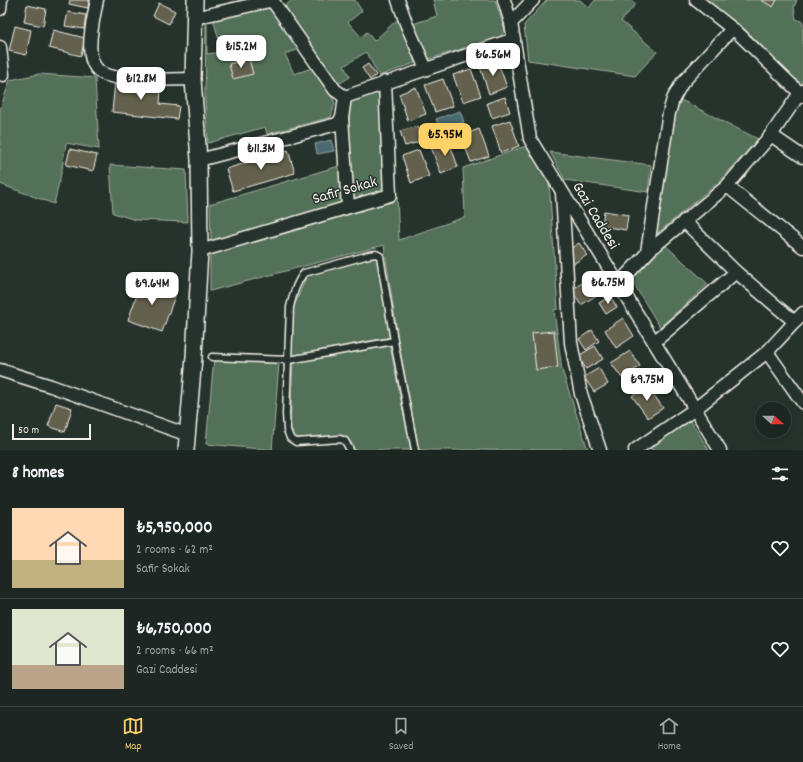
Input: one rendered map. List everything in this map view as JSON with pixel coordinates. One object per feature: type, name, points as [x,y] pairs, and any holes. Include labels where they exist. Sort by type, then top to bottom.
[{"type":"street","points":[[0,9],[1,0]]},
{"type":"street","points":[[97,0],[93,17],[90,55],[99,72],[108,76],[134,79],[192,79]]},
{"type":"street","points":[[186,450],[194,357],[200,251],[199,160],[192,79],[195,0]]},
{"type":"street","points":[[398,0],[406,23],[426,69]]},
{"type":"street","name":"Gazi Caddesi","points":[[504,0],[512,23],[530,139],[720,450]]},
{"type":"street","points":[[512,23],[533,0]]},
{"type":"street","points":[[618,284],[647,252],[727,186],[770,135],[802,93],[732,28],[696,0]]},
{"type":"street","points":[[194,18],[269,1],[274,3],[335,90],[345,96]]},
{"type":"street","points":[[647,252],[673,99],[682,83],[732,28]]},
{"type":"street","points":[[345,96],[514,39]]},
{"type":"street","points":[[0,47],[3,75]]},
{"type":"street","name":"Safir Sokak","points":[[200,251],[348,206],[390,195],[385,82]]},
{"type":"street","points":[[345,96],[342,118],[348,206]]},
{"type":"street","points":[[199,160],[337,124],[342,118]]},
{"type":"street","points":[[770,135],[803,157]]},
{"type":"street","points":[[727,186],[803,247]]},
{"type":"street","points":[[562,192],[570,343],[581,394],[600,450]]},
{"type":"street","points":[[684,221],[736,272],[794,322]]},
{"type":"street","points":[[654,342],[736,272]]},
{"type":"street","points":[[635,450],[695,409],[767,352],[803,313]]},
{"type":"street","points":[[767,352],[803,403]]},
{"type":"street","points":[[0,370],[51,386],[188,435]]},
{"type":"lane","points":[[350,450],[350,447],[345,441],[340,439],[296,442],[290,438],[287,430],[286,414],[290,306],[299,279],[304,273],[376,254],[380,256],[394,341],[415,450]]},
{"type":"lane","points":[[212,357],[289,360],[394,341]]},
{"type":"green space","points":[[292,0],[355,0],[362,11],[348,22],[361,37],[367,32],[374,41],[399,18],[415,63],[379,76],[366,52],[344,66],[350,77],[337,85],[285,6]]},
{"type":"green space","points":[[433,0],[495,0],[505,30],[500,37],[426,60],[413,24],[437,16]]},
{"type":"green space","points":[[547,0],[580,0],[589,8],[595,0],[631,0],[636,4],[621,21],[657,52],[635,76],[528,60],[524,25]]},
{"type":"green space","points":[[704,0],[797,0],[794,7],[796,19],[803,22],[803,84],[801,86]]},
{"type":"green space","points":[[269,3],[317,68],[335,103],[331,117],[267,134],[265,127],[208,143],[205,99],[206,20],[209,20],[207,22],[207,54],[222,52],[213,18]],"holes":[[[300,49],[312,68],[294,74],[285,54]]]},
{"type":"green space","points":[[39,74],[95,78],[99,149],[66,143],[54,204],[0,184],[0,110],[10,80]]},
{"type":"green space","points":[[381,88],[384,190],[351,199],[348,99]]},
{"type":"green space","points":[[681,100],[758,139],[722,179],[654,236],[675,114]]},
{"type":"green space","points":[[526,146],[549,182],[558,309],[554,310],[562,370],[588,450],[419,450],[398,339],[384,245],[210,291],[210,253],[397,197],[399,240],[465,217],[463,168]]},
{"type":"green space","points":[[550,152],[651,165],[648,192],[565,180]]},
{"type":"green space","points":[[110,165],[186,170],[188,222],[136,220],[113,213]]},
{"type":"green space","points":[[339,166],[341,204],[211,242],[210,204]]},
{"type":"green space","points":[[664,244],[708,284],[660,327],[630,278]]},
{"type":"green space","points":[[371,257],[377,258],[391,337],[291,355],[293,309],[307,275]]},
{"type":"green space","points":[[390,346],[411,450],[354,450],[351,442],[340,436],[298,438],[291,436],[293,362]]},
{"type":"green space","points":[[214,358],[279,363],[272,450],[206,444]]},
{"type":"green space","points":[[689,418],[709,450],[652,450],[649,445]]},
{"type":"water","points":[[460,111],[464,122],[440,130],[436,119]]},
{"type":"water","points":[[331,140],[334,151],[317,154],[315,144]]},
{"type":"building","points":[[70,0],[89,0],[88,8],[69,4]]},
{"type":"building","points":[[761,0],[777,0],[773,7]]},
{"type":"building","points":[[159,3],[175,11],[169,24],[153,16]]},
{"type":"building","points":[[27,5],[46,9],[43,26],[24,22]]},
{"type":"building","points":[[68,12],[86,15],[84,29],[65,26]]},
{"type":"building","points":[[15,26],[31,30],[26,55],[9,51]]},
{"type":"building","points":[[53,30],[85,38],[81,56],[49,48]]},
{"type":"building","points":[[249,59],[253,74],[233,79],[229,64]]},
{"type":"building","points":[[497,60],[507,87],[489,94],[480,67]]},
{"type":"building","points":[[368,64],[376,75],[370,80],[362,68]]},
{"type":"building","points":[[471,69],[481,96],[463,102],[453,75]]},
{"type":"building","points":[[443,79],[453,106],[435,112],[425,85]]},
{"type":"building","points":[[115,82],[161,87],[160,104],[179,106],[177,119],[112,112]]},
{"type":"building","points":[[416,87],[426,114],[408,121],[399,94]]},
{"type":"building","points":[[505,97],[510,112],[492,118],[487,103]]},
{"type":"building","points":[[510,120],[519,146],[501,153],[492,126]]},
{"type":"building","points":[[418,126],[422,141],[405,146],[400,131]]},
{"type":"building","points":[[479,129],[489,156],[471,162],[461,136]]},
{"type":"building","points":[[449,141],[458,167],[441,174],[431,147]]},
{"type":"building","points":[[70,149],[97,155],[93,171],[66,165]]},
{"type":"building","points":[[288,150],[295,173],[233,191],[226,169]]},
{"type":"building","points":[[419,150],[429,176],[411,183],[402,156]]},
{"type":"building","points":[[604,211],[628,215],[626,230],[602,226]]},
{"type":"building","points":[[579,243],[587,255],[573,264],[570,261],[569,250]]},
{"type":"building","points":[[595,275],[605,290],[581,305],[571,290]]},
{"type":"building","points":[[142,281],[176,293],[162,332],[128,320]]},
{"type":"building","points":[[610,296],[617,307],[606,314],[599,303]]},
{"type":"building","points":[[623,318],[634,336],[616,348],[605,330]]},
{"type":"building","points":[[592,330],[599,341],[586,350],[579,339]]},
{"type":"building","points":[[554,331],[558,367],[536,370],[532,333]]},
{"type":"building","points":[[595,346],[603,359],[586,369],[578,356]]},
{"type":"building","points":[[630,351],[640,366],[622,378],[611,363]]},
{"type":"building","points":[[599,368],[608,384],[594,392],[584,377]]},
{"type":"building","points":[[647,385],[663,408],[648,418],[632,396]]},
{"type":"building","points":[[56,403],[72,408],[65,432],[48,426]]}]
